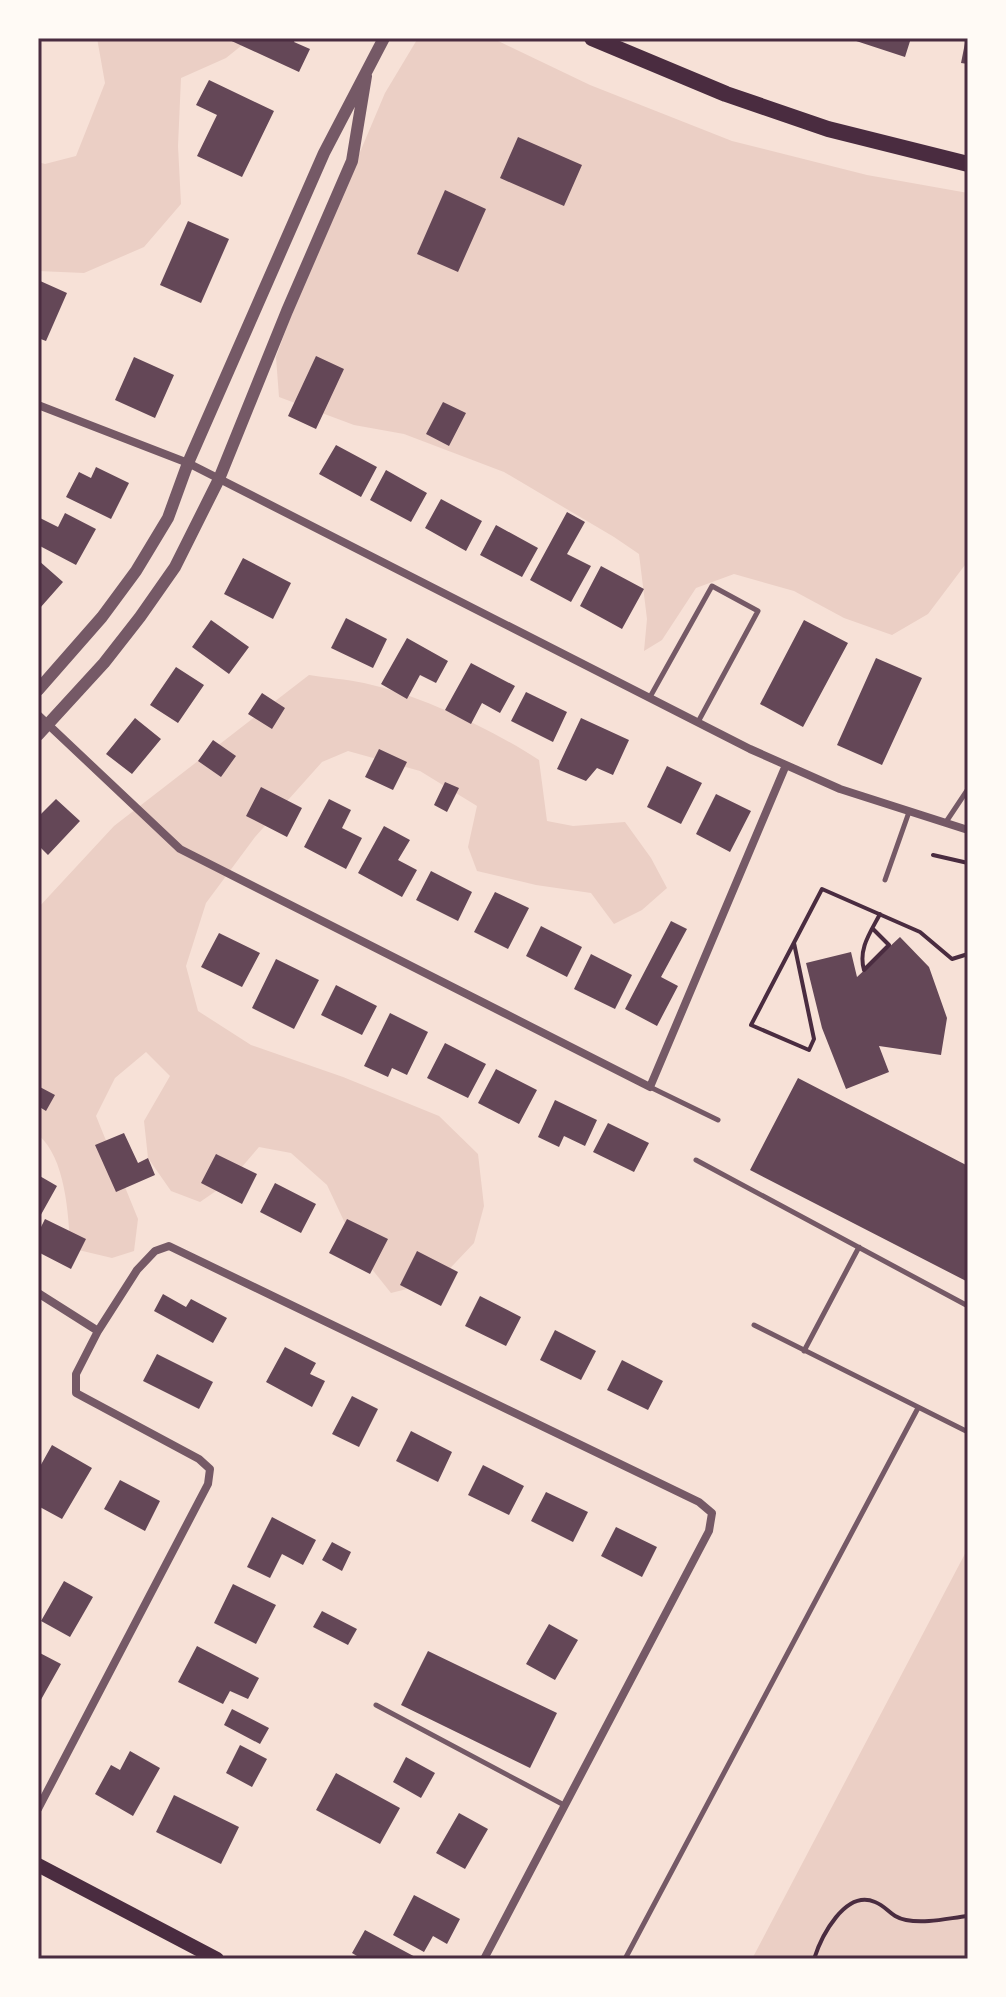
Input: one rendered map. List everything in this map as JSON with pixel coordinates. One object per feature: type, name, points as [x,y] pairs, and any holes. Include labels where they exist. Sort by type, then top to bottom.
[{"type":"main road","points":[[592,38],[726,94],[828,129],[968,164]]},
{"type":"main road","points":[[38,1865],[217,1959]]},
{"type":"street","points":[[38,690],[102,617],[136,571],[168,518],[188,463],[324,153],[384,38]]},
{"type":"street","points":[[38,735],[43,720],[104,663],[140,617],[175,567],[219,479],[352,161],[366,76]]},
{"type":"street","points":[[38,405],[188,463],[786,765],[840,789],[968,830]]},
{"type":"street","points":[[43,720],[180,849],[650,1087],[786,765]]},
{"type":"street","points":[[38,1809],[208,1484],[210,1469],[199,1459],[76,1393],[76,1374],[98,1331],[137,1270],[155,1251],[169,1246],[699,1502],[712,1513],[709,1531],[484,1959]]},
{"type":"street","points":[[38,1293],[98,1331]]},
{"type":"lane","points":[[650,697],[712,586],[758,611],[698,722]]},
{"type":"lane","points":[[945,823],[968,789]]},
{"type":"lane","points":[[885,880],[909,812]]},
{"type":"lane","points":[[650,1087],[718,1120]]},
{"type":"lane","points":[[696,1160],[968,1306]]},
{"type":"lane","points":[[804,1351],[859,1247]]},
{"type":"lane","points":[[754,1325],[968,1432]]},
{"type":"lane","points":[[625,1959],[918,1408]]},
{"type":"lane","points":[[376,1705],[565,1806]]},
{"type":"path","points":[[933,855],[968,863]]},
{"type":"path","points":[[794,943],[814,1039],[809,1050],[751,1025],[822,889],[920,932],[952,959],[967,956]]},
{"type":"path","points":[[873,929],[889,945],[864,970],[860,953],[880,914]]},
{"type":"path","points":[[814,1959],[829,1926],[841,1912],[862,1901],[873,1901],[888,1914],[911,1922],[968,1916]]},
{"type":"shaded area","points":[[97,38],[251,38],[226,58],[181,78],[178,146],[181,204],[144,247],[84,273],[38,271],[38,162],[45,164],[76,156],[105,83]]},
{"type":"shaded area","points":[[418,38],[492,38],[590,85],[732,141],[867,175],[968,193],[968,561],[928,614],[892,635],[844,618],[794,591],[734,574],[696,588],[662,640],[644,651],[647,619],[639,554],[504,472],[404,434],[354,425],[279,397],[276,357],[292,313],[385,93]]},
{"type":"shaded area","points":[[309,675],[364,683],[409,696],[455,714],[520,748],[539,760],[547,821],[573,826],[625,822],[651,858],[667,888],[642,910],[614,924],[591,893],[536,885],[477,871],[468,847],[477,806],[420,771],[348,751],[322,762],[255,837],[206,903],[186,966],[198,1011],[251,1045],[343,1077],[439,1116],[478,1154],[484,1206],[474,1243],[438,1281],[391,1293],[359,1253],[327,1185],[291,1153],[259,1147],[229,1182],[200,1202],[171,1191],[148,1158],[144,1121],[170,1076],[146,1052],[115,1078],[96,1116],[138,1219],[134,1251],[112,1258],[70,1248],[67,1203],[60,1171],[47,1145],[38,1135],[38,908],[114,826]]},
{"type":"shaded area","points":[[968,1548],[968,1959],[752,1959]]},
{"type":"building","points":[[225,38],[296,38],[294,42],[310,49],[299,72]]},
{"type":"building","points":[[847,38],[911,38],[905,57]]},
{"type":"building","points":[[968,38],[968,64],[961,63]]},
{"type":"building","points":[[209,80],[274,111],[242,177],[197,156],[217,115],[196,105]]},
{"type":"building","points":[[518,137],[582,165],[564,206],[500,178]]},
{"type":"building","points":[[445,190],[486,209],[458,272],[417,254]]},
{"type":"building","points":[[188,221],[229,239],[201,303],[160,285]]},
{"type":"building","points":[[38,280],[67,293],[46,341],[38,338]]},
{"type":"building","points":[[316,356],[344,369],[316,429],[288,416]]},
{"type":"building","points":[[134,357],[174,375],[155,418],[115,400]]},
{"type":"building","points":[[443,402],[466,413],[449,446],[426,434]]},
{"type":"building","points":[[336,445],[377,467],[361,497],[319,474]]},
{"type":"building","points":[[96,467],[129,483],[111,519],[66,497],[79,472],[91,478]]},
{"type":"building","points":[[386,470],[427,493],[411,522],[370,500]]},
{"type":"building","points":[[441,499],[482,521],[466,551],[425,528]]},
{"type":"building","points":[[567,512],[585,522],[567,554],[591,566],[571,602],[530,580]]},
{"type":"building","points":[[65,513],[96,529],[76,565],[38,545],[38,517],[58,527]]},
{"type":"building","points":[[496,525],[538,548],[522,577],[480,555]]},
{"type":"building","points":[[243,558],[291,583],[273,619],[224,594]]},
{"type":"building","points":[[38,560],[63,582],[40,608],[38,606]]},
{"type":"building","points":[[601,566],[644,589],[622,629],[580,606]]},
{"type":"building","points":[[346,618],[387,639],[373,668],[331,648]]},
{"type":"building","points":[[211,620],[249,647],[229,674],[192,647]]},
{"type":"building","points":[[804,620],[848,643],[803,727],[760,704]]},
{"type":"building","points":[[407,638],[448,661],[436,683],[420,675],[407,699],[381,684]]},
{"type":"building","points":[[876,658],[922,678],[882,765],[837,745]]},
{"type":"building","points":[[471,663],[515,686],[500,713],[482,703],[471,724],[445,710]]},
{"type":"building","points":[[176,667],[204,685],[178,723],[150,705]]},
{"type":"building","points":[[526,692],[567,712],[553,742],[511,721]]},
{"type":"building","points":[[262,693],[285,708],[272,729],[248,714]]},
{"type":"building","points":[[135,718],[161,739],[132,774],[106,754]]},
{"type":"building","points":[[581,718],[629,740],[613,775],[597,768],[586,781],[557,769]]},
{"type":"building","points":[[213,740],[236,756],[221,777],[198,761]]},
{"type":"building","points":[[379,749],[407,762],[393,790],[365,777]]},
{"type":"building","points":[[667,766],[702,783],[681,824],[647,807]]},
{"type":"building","points":[[445,782],[459,788],[447,812],[434,805]]},
{"type":"building","points":[[261,787],[302,808],[287,837],[246,816]]},
{"type":"building","points":[[716,794],[751,811],[730,852],[696,834]]},
{"type":"building","points":[[56,799],[80,821],[48,855],[38,845],[38,817]]},
{"type":"building","points":[[329,799],[351,810],[342,828],[362,838],[346,869],[304,847]]},
{"type":"building","points":[[384,826],[410,840],[398,860],[417,870],[402,897],[358,873]]},
{"type":"building","points":[[431,871],[472,892],[458,921],[416,900]]},
{"type":"building","points":[[495,892],[529,908],[508,949],[474,932]]},
{"type":"building","points":[[671,921],[687,929],[661,977],[678,986],[657,1026],[625,1009]]},
{"type":"building","points":[[541,926],[582,947],[567,977],[526,956]]},
{"type":"building","points":[[219,933],[260,953],[242,987],[201,967]]},
{"type":"building","points":[[900,937],[929,967],[947,1018],[941,1055],[879,1046],[889,1072],[846,1089],[822,1028],[806,963],[851,952],[857,977]]},
{"type":"building","points":[[591,954],[632,975],[615,1009],[574,989]]},
{"type":"building","points":[[276,959],[319,980],[294,1029],[252,1008]]},
{"type":"building","points":[[336,985],[377,1006],[362,1035],[321,1015]]},
{"type":"building","points":[[390,1013],[428,1032],[407,1075],[392,1068],[388,1077],[364,1066]]},
{"type":"building","points":[[445,1043],[486,1064],[468,1098],[427,1078]]},
{"type":"building","points":[[496,1069],[537,1090],[519,1124],[478,1103]]},
{"type":"building","points":[[798,1078],[968,1166],[968,1282],[750,1170]]},
{"type":"building","points":[[38,1086],[55,1095],[46,1111],[38,1106]]},
{"type":"building","points":[[555,1100],[597,1120],[585,1146],[564,1136],[559,1147],[538,1137]]},
{"type":"building","points":[[608,1123],[649,1143],[634,1172],[593,1152]]},
{"type":"building","points":[[124,1133],[138,1163],[148,1158],[155,1175],[116,1192],[95,1145]]},
{"type":"building","points":[[216,1154],[257,1174],[242,1204],[201,1183]]},
{"type":"building","points":[[38,1175],[57,1186],[38,1220]]},
{"type":"building","points":[[275,1183],[316,1204],[301,1233],[260,1212]]},
{"type":"building","points":[[45,1219],[86,1239],[71,1269],[38,1252],[38,1233]]},
{"type":"building","points":[[347,1219],[388,1239],[370,1274],[329,1253]]},
{"type":"building","points":[[417,1251],[458,1272],[441,1306],[400,1285]]},
{"type":"building","points":[[163,1294],[186,1307],[191,1299],[227,1318],[213,1343],[154,1311]]},
{"type":"building","points":[[480,1296],[521,1317],[506,1346],[465,1326]]},
{"type":"building","points":[[555,1330],[596,1351],[581,1380],[540,1360]]},
{"type":"building","points":[[285,1347],[316,1363],[310,1374],[325,1381],[312,1407],[266,1382]]},
{"type":"building","points":[[157,1354],[213,1382],[199,1409],[143,1381]]},
{"type":"building","points":[[622,1360],[663,1381],[648,1410],[607,1390]]},
{"type":"building","points":[[352,1396],[378,1409],[359,1447],[332,1434]]},
{"type":"building","points":[[411,1431],[452,1452],[438,1482],[396,1461]]},
{"type":"building","points":[[52,1445],[92,1468],[62,1519],[38,1506],[38,1470]]},
{"type":"building","points":[[483,1465],[524,1486],[509,1515],[468,1495]]},
{"type":"building","points":[[120,1480],[160,1501],[145,1531],[104,1509]]},
{"type":"building","points":[[546,1492],[588,1512],[573,1542],[531,1521]]},
{"type":"building","points":[[272,1517],[316,1540],[303,1565],[282,1554],[270,1578],[247,1567]]},
{"type":"building","points":[[616,1527],[657,1547],[642,1577],[601,1556]]},
{"type":"building","points":[[332,1542],[351,1552],[342,1571],[322,1560]]},
{"type":"building","points":[[64,1581],[93,1597],[70,1637],[41,1621]]},
{"type":"building","points":[[233,1584],[276,1605],[256,1644],[214,1623]]},
{"type":"building","points":[[322,1611],[357,1629],[348,1645],[313,1627]]},
{"type":"building","points":[[549,1624],[578,1640],[555,1680],[526,1664]]},
{"type":"building","points":[[197,1646],[259,1678],[248,1699],[230,1691],[223,1704],[178,1682]]},
{"type":"building","points":[[428,1651],[557,1713],[530,1768],[401,1705]]},
{"type":"building","points":[[38,1652],[61,1664],[38,1705]]},
{"type":"building","points":[[232,1709],[269,1728],[260,1744],[224,1725]]},
{"type":"building","points":[[240,1745],[267,1759],[252,1787],[226,1773]]},
{"type":"building","points":[[130,1751],[160,1768],[133,1816],[95,1794],[111,1765],[120,1770]]},
{"type":"building","points":[[406,1757],[435,1773],[421,1798],[393,1782]]},
{"type":"building","points":[[336,1773],[400,1808],[380,1844],[316,1810]]},
{"type":"building","points":[[174,1795],[239,1827],[221,1864],[156,1832]]},
{"type":"building","points":[[459,1813],[488,1829],[465,1869],[436,1853]]},
{"type":"building","points":[[414,1895],[460,1919],[447,1944],[433,1936],[424,1952],[393,1935]]},
{"type":"building","points":[[365,1930],[419,1959],[362,1959],[352,1953]]}]
